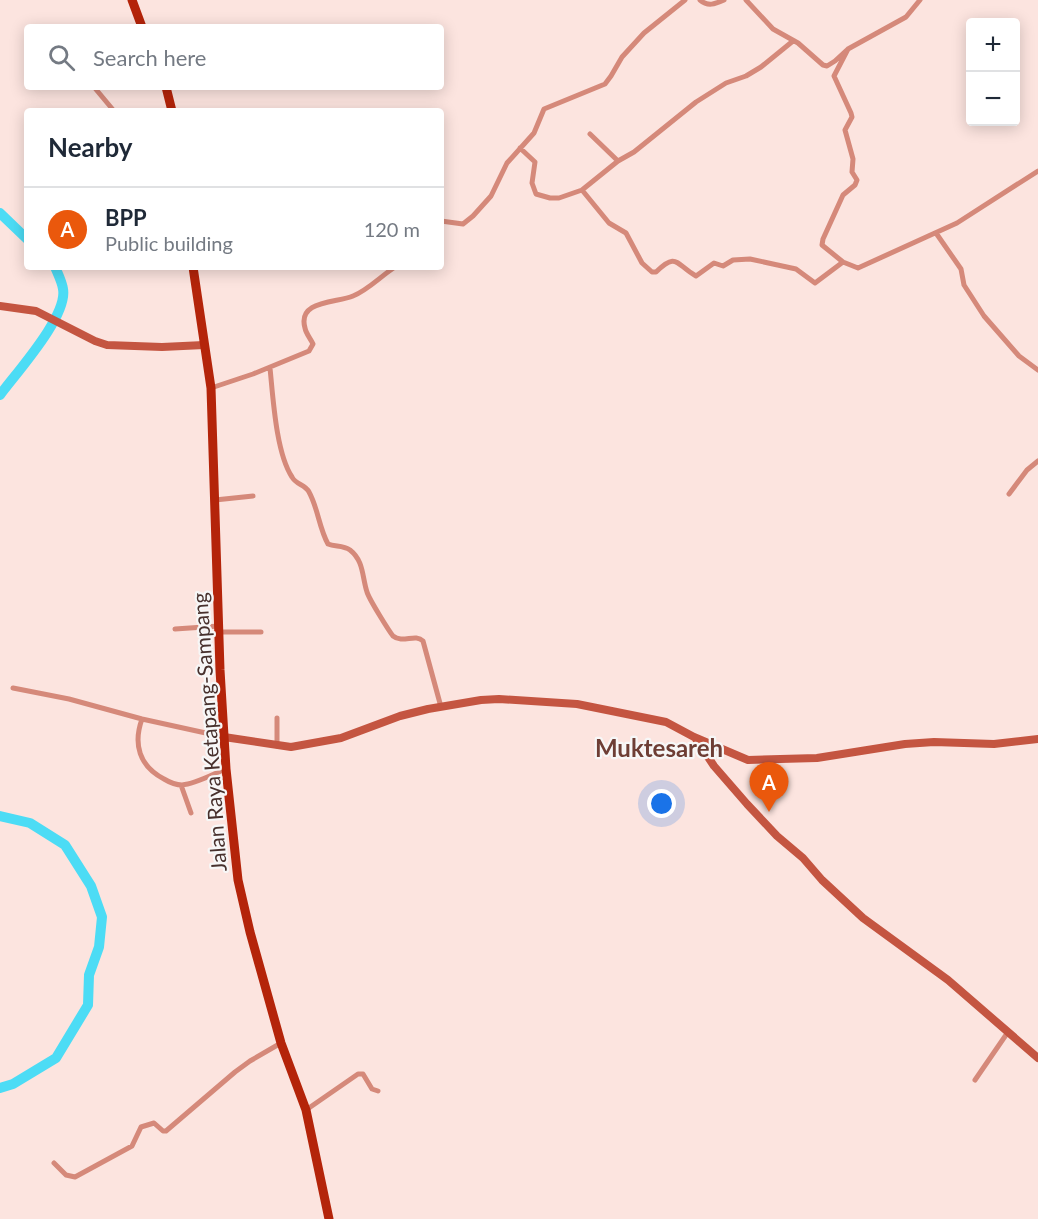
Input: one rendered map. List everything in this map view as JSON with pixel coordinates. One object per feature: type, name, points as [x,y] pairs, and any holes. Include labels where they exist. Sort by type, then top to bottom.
[{"type":"main road","points":[[132,0],[140,24]]},
{"type":"main road","points":[[167,90],[171,108]]},
{"type":"main road","name":"Jalan Raya Ketapang-Sampang","points":[[193,270],[211,388],[224,737],[239,888],[282,1042],[306,1110],[329,1219]]},
{"type":"main road","points":[[0,306],[29,309],[95,341],[113,346],[204,345]]},
{"type":"main road","points":[[224,737],[291,747],[341,738],[400,716],[441,706],[499,699],[577,704],[666,722],[739,757],[754,760],[817,758],[905,744],[994,744],[1038,739]]},
{"type":"main road","points":[[694,737],[714,766],[753,811],[803,858],[822,880],[870,923],[948,980],[1038,1058]]},
{"type":"street","points":[[444,221],[461,224],[469,220],[491,196],[503,169],[534,133],[544,109],[604,84],[622,57],[644,33],[685,0]]},
{"type":"street","points":[[700,0],[707,4],[724,0]]},
{"type":"street","points":[[746,0],[773,29],[793,41],[825,66],[831,64],[848,49],[906,16],[920,0]]},
{"type":"street","points":[[520,148],[535,162],[532,183],[536,194],[559,198],[582,190],[696,102],[726,83],[761,67],[793,41]]},
{"type":"street","points":[[848,49],[834,76],[852,117],[845,130],[853,159],[852,172],[857,180],[855,185],[843,195],[822,245],[843,262],[855,269],[936,233],[963,220],[1038,171]]},
{"type":"street","points":[[96,90],[112,108]]},
{"type":"street","points":[[590,134],[618,161]]},
{"type":"street","points":[[582,190],[611,225],[626,232],[642,263],[652,272],[671,260],[680,263],[696,276],[713,263],[722,266],[733,260],[745,259],[796,269],[815,283],[843,262]]},
{"type":"street","points":[[936,233],[961,269],[964,285],[984,316],[1019,356],[1038,370]]},
{"type":"street","points":[[211,388],[270,368],[313,348],[304,324],[306,314],[312,307],[354,296],[391,270]]},
{"type":"street","points":[[270,368],[280,442],[287,470],[295,482],[308,490],[328,544],[348,549],[357,557],[363,571],[368,596],[392,635],[400,639],[418,637],[423,641],[441,706]]},
{"type":"street","points":[[1009,494],[1027,470],[1038,461]]},
{"type":"street","points":[[215,500],[253,496]]},
{"type":"street","points":[[175,628],[261,632]]},
{"type":"street","points":[[13,688],[69,699],[142,719],[224,737]]},
{"type":"street","points":[[277,718],[278,746]]},
{"type":"street","points":[[142,719],[137,738],[138,748],[144,762],[156,775],[181,785],[226,769]]},
{"type":"street","points":[[181,785],[191,813]]},
{"type":"street","points":[[975,1080],[1008,1032]]},
{"type":"street","points":[[54,1163],[66,1176],[75,1177],[132,1146],[141,1128],[154,1123],[166,1131],[250,1060],[282,1042]]},
{"type":"street","points":[[306,1110],[358,1074],[363,1074],[372,1089],[378,1091]]},
{"type":"waterway","points":[[0,213],[24,236]]},
{"type":"waterway","points":[[0,395],[40,344],[58,314],[63,289],[56,270]]},
{"type":"waterway","points":[[0,816],[30,823],[65,845],[91,886],[102,917],[99,947],[89,975],[88,1005],[56,1058],[13,1084],[0,1088]]},
{"type":"place","name":"BPP","points":[[769,812]]},
{"type":"district","name":"Muktesareh","points":[[659,749]]}]
